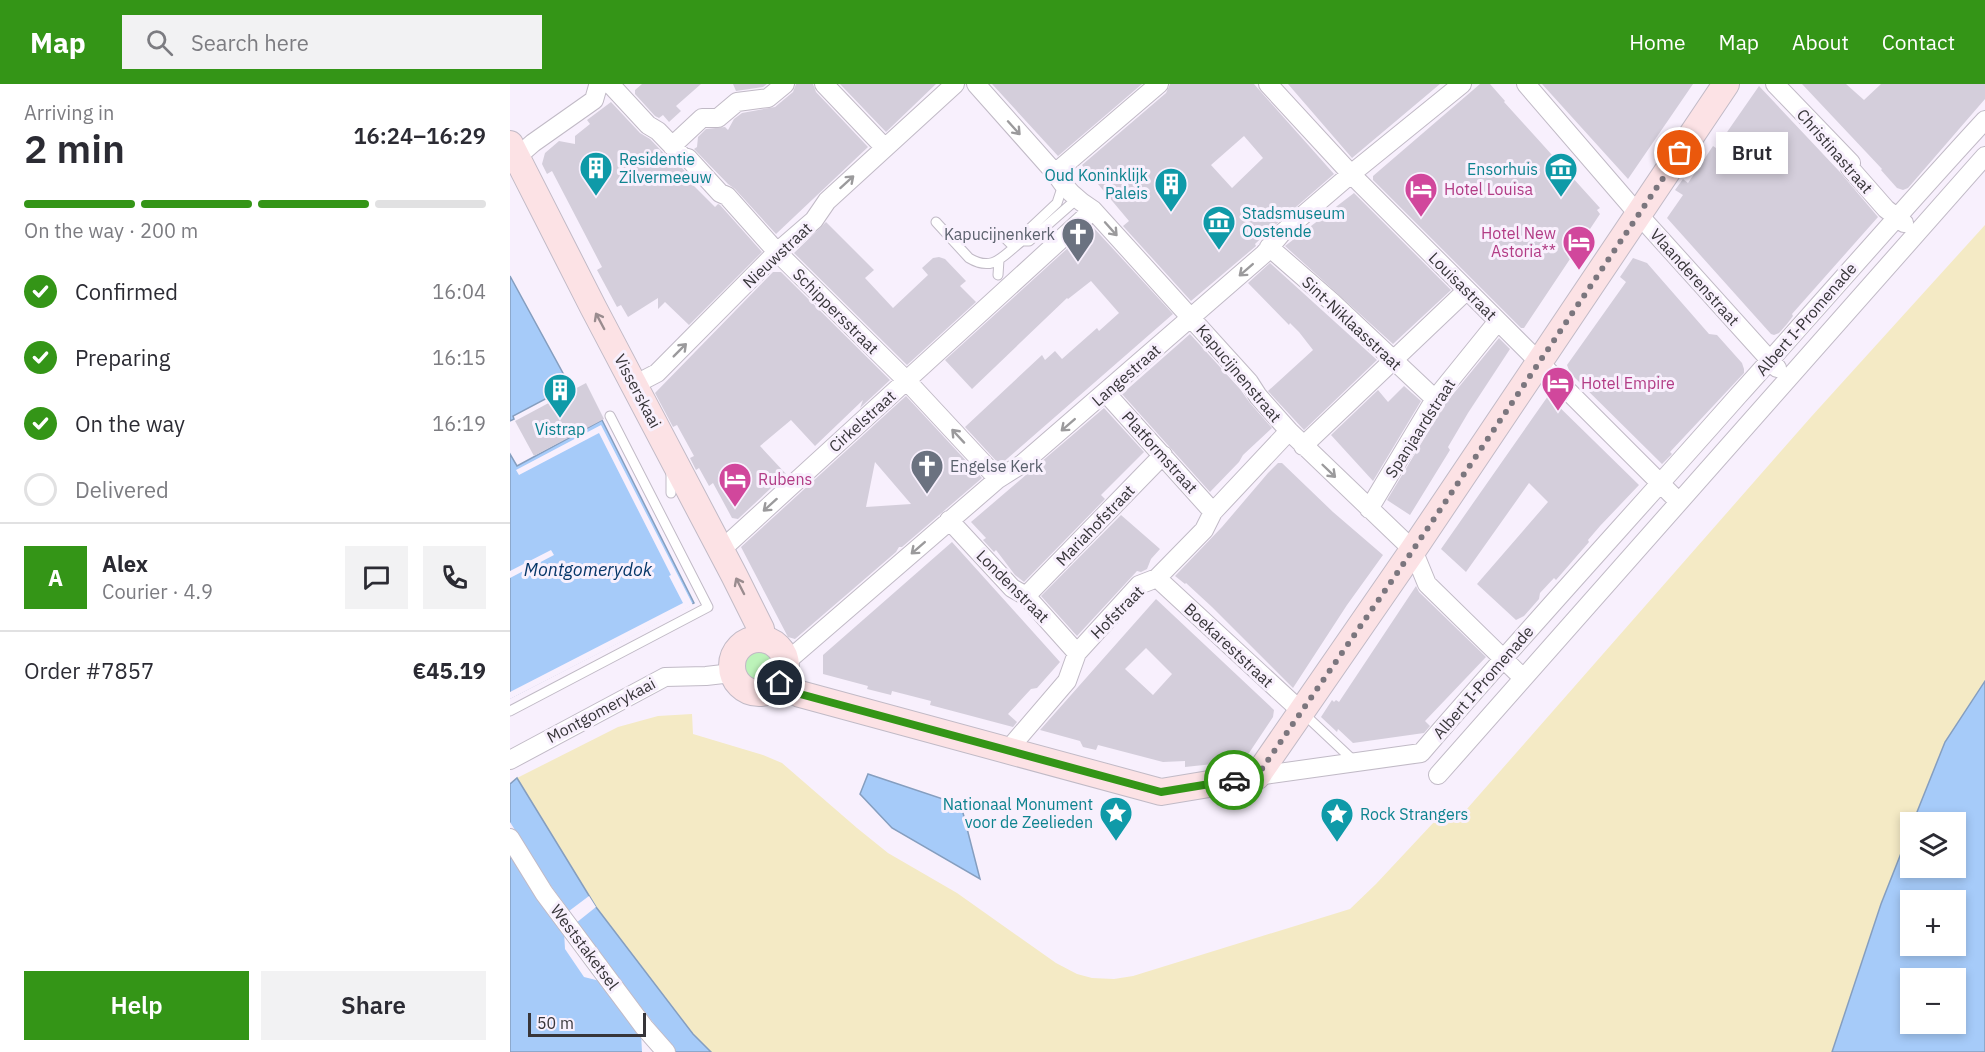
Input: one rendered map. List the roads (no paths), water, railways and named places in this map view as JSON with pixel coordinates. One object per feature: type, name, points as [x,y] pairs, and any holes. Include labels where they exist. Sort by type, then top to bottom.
[{"type":"street","points":[[672,146],[702,118],[718,118],[737,102],[768,98],[785,84]]},
{"type":"street","points":[[824,84],[885,148]]},
{"type":"street","name":"Nieuwstraat","points":[[621,398],[657,374],[777,252],[833,206],[885,148],[955,84]]},
{"type":"street","name":"Kapucijnenstraat","points":[[976,84],[1059,179],[1192,318],[1289,431],[1413,550],[1427,584],[1523,678]]},
{"type":"street","points":[[1059,179],[1159,84]]},
{"type":"street","name":"Louisastraat","points":[[1269,84],[1351,174],[1679,502]]},
{"type":"street","name":"Langestraat","points":[[783,673],[949,520],[998,478],[1022,464],[1106,393],[1351,174],[1462,84]]},
{"type":"street","name":"Vlaanderenstraat","points":[[1526,84],[1638,214],[1787,380]]},
{"type":"street","points":[[1257,776],[1413,550],[1726,84]]},
{"type":"street","name":"Christinastraat","points":[[1775,84],[1851,163],[1850,168],[1886,208],[1893,209],[1915,236]]},
{"type":"street","points":[[512,165],[533,142],[594,100],[603,85]]},
{"type":"street","name":"Schippersstraat","points":[[603,85],[623,99],[682,157],[688,158],[720,193],[728,196],[777,252],[906,381],[998,478]]},
{"type":"street","name":"Albert I-Promenade","points":[[783,673],[800,694],[1161,792],[1421,753],[1502,658],[1770,360],[1893,209],[1985,120]]},
{"type":"street","name":"Albert I-Promenade","points":[[1438,775],[1985,156]]},
{"type":"street","name":"Visserskaai","points":[[512,165],[621,398],[721,550],[761,629],[762,639]]},
{"type":"street","name":"Cirkelstraat","points":[[721,550],[906,381],[1000,276],[1085,205]]},
{"type":"street","name":"Sint-Niklaasstraat","points":[[1269,247],[1332,302],[1434,399]]},
{"type":"street","points":[[1304,446],[1467,290]]},
{"type":"street","name":"Spanjaardstraat","points":[[1369,509],[1434,399],[1498,321]]},
{"type":"street","name":"Platformstraat","points":[[1106,393],[1214,512]]},
{"type":"street","name":"Hofstraat","points":[[1007,751],[1067,681],[1077,653],[1139,585],[1157,578],[1204,530],[1214,512],[1289,431]]},
{"type":"street","name":"Mariahofstraat","points":[[1026,596],[1163,455]]},
{"type":"street","name":"Londenstraat","points":[[949,520],[1012,588],[1026,596],[1077,653]]},
{"type":"street","name":"Boekareststraat","points":[[1157,578],[1302,712]]},
{"type":"street","points":[[762,639],[780,650],[783,673],[768,692],[753,693],[740,686],[732,673],[732,658],[747,642],[762,639]]},
{"type":"street","name":"Montgomerykaai","points":[[510,760],[665,677],[732,673]]},
{"type":"street","name":"Weststaketsel","points":[[510,838],[544,893],[644,1027],[666,1052]]},
{"type":"lane","points":[[936,222],[969,258],[983,264],[992,264],[1000,276],[1014,248],[1022,241],[1023,235],[1057,203],[1059,179]]},
{"type":"lane","points":[[1022,241],[1029,241],[1070,205],[1085,205]]},
{"type":"lane","points":[[1004,237],[1014,248]]},
{"type":"lane","points":[[510,711],[708,607],[621,398]]},
{"type":"lane","points":[[642,418],[672,475],[671,493]]},
{"type":"lane","points":[[1302,712],[1356,763]]},
{"type":"water","points":[[510,276],[570,386],[513,416],[514,419],[510,421]]},
{"type":"water","name":"Montgomerydok","points":[[602,420],[694,603],[510,698],[510,454],[517,466]]},
{"type":"water","points":[[1985,681],[1985,1052],[1832,1052],[1881,904],[1900,856],[1900,878],[1966,878],[1966,812],[1917,812],[1945,742]]},
{"type":"water","points":[[868,774],[961,805],[980,879],[892,828],[860,794]]},
{"type":"water","points":[[517,778],[596,907],[693,1034],[711,1052],[510,1052],[510,784]]},
{"type":"place","name":"Brut","points":[[1680,153]]},
{"type":"place","name":"Residentie Zilvermeeuw","points":[[596,197]]},
{"type":"place","name":"Ensorhuis","points":[[1561,198]]},
{"type":"place","name":"Oud Koninklijk Paleis","points":[[1171,213]]},
{"type":"place","name":"Hotel Louisa","points":[[1421,218]]},
{"type":"place","name":"Stadsmuseum Oostende","points":[[1219,251]]},
{"type":"place","name":"Kapucijnenkerk","points":[[1078,263]]},
{"type":"place","name":"Hotel New Astoria**","points":[[1579,271]]},
{"type":"place","name":"Hotel Empire","points":[[1558,412]]},
{"type":"place","name":"Vistrap","points":[[560,419]]},
{"type":"place","name":"Engelse Kerk","points":[[927,495]]},
{"type":"place","name":"Rubens","points":[[735,508]]},
{"type":"place","name":"Nationaal Monument voor de Zeelieden","points":[[1116,842]]},
{"type":"place","name":"Rock Strangers","points":[[1337,843]]}]
